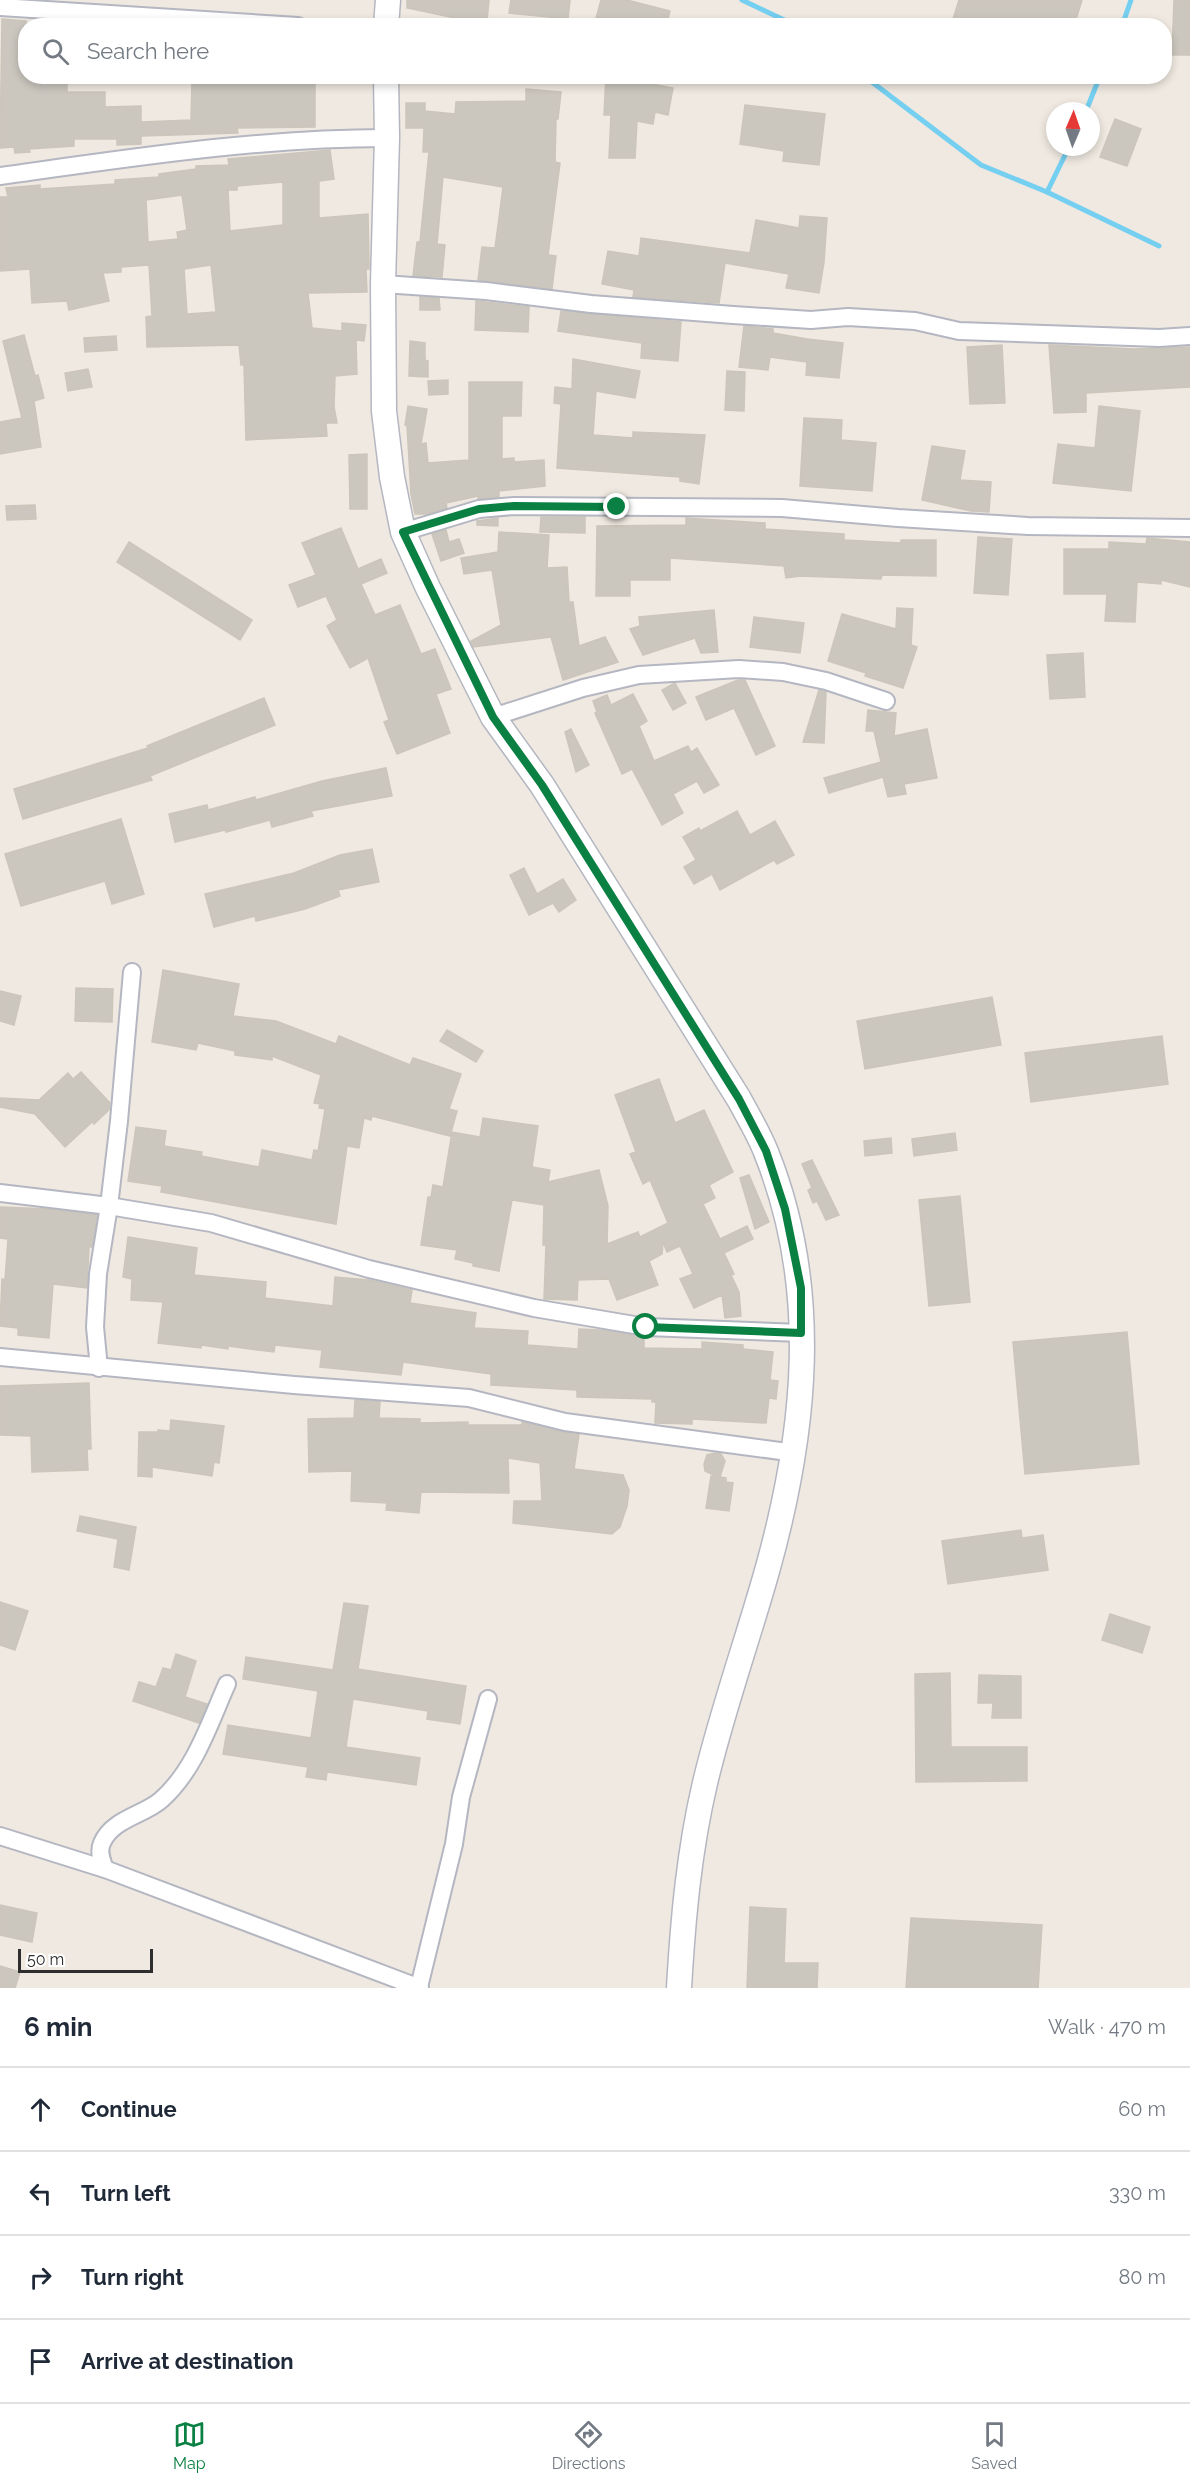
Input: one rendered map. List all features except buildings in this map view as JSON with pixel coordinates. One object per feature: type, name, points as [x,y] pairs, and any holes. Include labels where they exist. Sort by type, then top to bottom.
[{"type":"main road","points":[[387,18],[388,0]]},
{"type":"main road","points":[[386,84],[383,284],[384,411],[392,477],[403,532],[493,717],[542,785],[739,1099],[766,1151],[785,1209],[801,1288],[802,1376],[795,1453],[767,1570],[705,1784],[685,1892],[679,1988]]},
{"type":"street","points":[[0,7],[173,18]]},
{"type":"street","points":[[0,176],[250,143],[330,138],[387,138]]},
{"type":"street","points":[[383,284],[486,291],[591,304],[701,313],[811,320],[848,316],[915,321],[959,331],[1159,338],[1190,336]]},
{"type":"street","points":[[403,532],[479,509],[514,506],[782,508],[1028,526],[1190,528]]},
{"type":"street","points":[[493,717],[583,688],[639,675],[739,669],[783,672],[826,681],[886,700]]},
{"type":"street","points":[[99,1368],[95,1327],[98,1274],[109,1206],[132,972]]},
{"type":"street","points":[[0,1193],[109,1206],[211,1223],[369,1269],[534,1308],[646,1327],[801,1333]]},
{"type":"street","points":[[0,1357],[99,1368],[469,1398],[565,1422],[795,1453]]},
{"type":"street","points":[[105,1869],[100,1853],[102,1842],[113,1829],[160,1801],[189,1768],[227,1684]]},
{"type":"street","points":[[0,1836],[105,1869],[419,1988],[454,1844],[461,1797],[488,1699]]},
{"type":"waterway","points":[[742,0],[780,18]]},
{"type":"waterway","points":[[1125,18],[1131,0]]},
{"type":"waterway","points":[[875,84],[981,165],[1047,192],[1159,246]]},
{"type":"waterway","points":[[1090,102],[1097,84]]},
{"type":"waterway","points":[[1047,192],[1065,156]]},
{"type":"route","points":[[617,507],[514,506],[479,509],[403,532],[428,588],[493,717],[542,785],[739,1099],[766,1151],[785,1209],[801,1288],[801,1333],[722,1332],[646,1327]]}]
